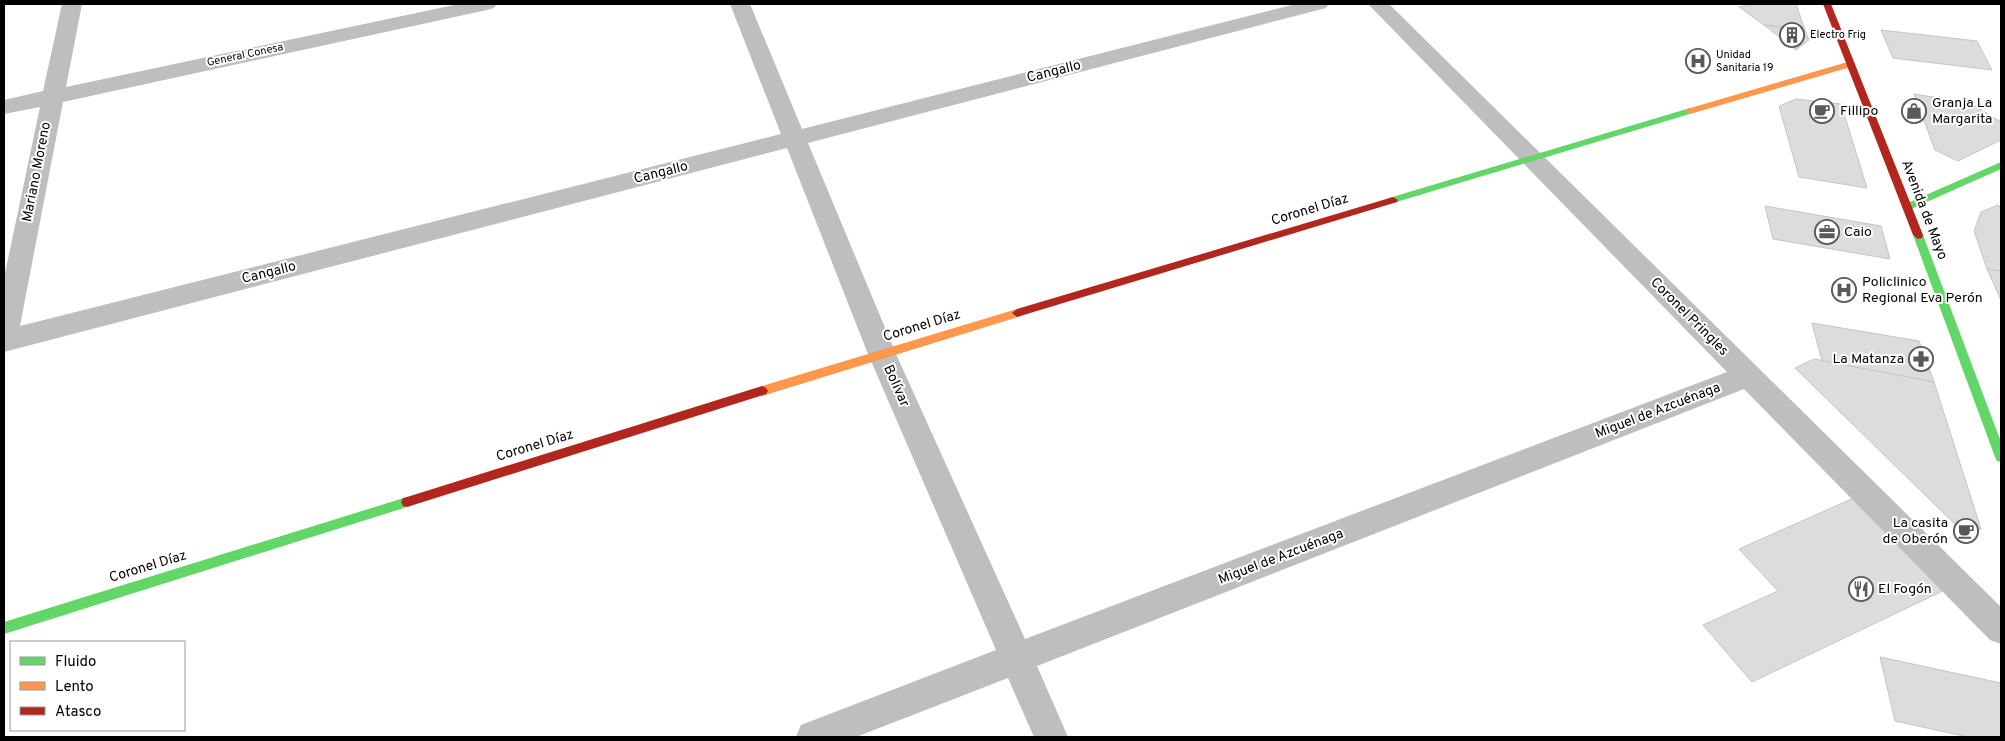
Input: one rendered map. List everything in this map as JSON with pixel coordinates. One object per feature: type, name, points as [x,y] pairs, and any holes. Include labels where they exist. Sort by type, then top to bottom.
[{"type":"street","name":"Mariano Moreno","points":[[4,340],[72,4]]},
{"type":"street","name":"General Conesa","points":[[4,106],[486,4]]},
{"type":"street","name":"Bolívar","points":[[740,4],[882,354],[1051,737]]},
{"type":"street","name":"Cangallo","points":[[4,340],[1319,4]]},
{"type":"street","name":"Coronel Pringles","points":[[1378,4],[2001,628]]},
{"type":"street","name":"Avenida de Mayo","points":[[1827,4],[1907,207],[2001,457]]},
{"type":"street","name":"Coronel Díaz","points":[[4,628],[882,354],[1851,64]]},
{"type":"street","points":[[1907,207],[2001,165]]},
{"type":"street","name":"Miguel de Azcuénaga","points":[[813,737],[1748,376]]},
{"type":"building","points":[[1753,4],[1796,4],[1805,30],[1764,25],[1739,7]]},
{"type":"building","name":"Electro Frig","points":[[1764,25],[1805,30],[1809,40],[1796,50]]},
{"type":"building","points":[[1881,30],[1977,41],[1992,70],[1893,58]]},
{"type":"building","points":[[1914,94],[1970,103],[2001,122],[2001,140],[1958,161],[1935,150]]},
{"type":"building","points":[[1796,99],[1841,104],[1867,188],[1799,177],[1779,106]]},
{"type":"building","points":[[1998,205],[2001,207],[2001,271],[1987,269],[1974,231],[1981,212]]},
{"type":"building","name":"Caio","points":[[1765,206],[1881,226],[1890,259],[1773,239]]},
{"type":"building","points":[[1987,269],[2001,271],[2001,300]]},
{"type":"building","points":[[1812,323],[1919,341],[1934,382],[1822,361]]},
{"type":"building","points":[[1814,359],[1934,382],[1981,529],[1966,535],[1795,368]]},
{"type":"building","name":"El Fogón","points":[[1856,497],[1949,588],[1752,682],[1703,625],[1778,591],[1739,549]]},
{"type":"building","points":[[1880,657],[2001,683],[2001,737],[1968,737],[1895,721]]},
{"type":"traffic: fast","points":[[1393,200],[1690,111]]},
{"type":"traffic: fast","points":[[1907,207],[2001,165]]},
{"type":"traffic: fast","points":[[1918,235],[2001,457]]},
{"type":"traffic: fast","points":[[4,628],[407,502]]},
{"type":"traffic: slow","points":[[1690,111],[1851,64]]},
{"type":"traffic: slow","points":[[762,391],[1017,313]]},
{"type":"traffic: jam","points":[[1827,4],[1918,235]]},
{"type":"traffic: jam","points":[[1017,313],[1393,200]]},
{"type":"traffic: jam","points":[[407,502],[762,391]]},
{"type":"place","name":"Electro Frig","points":[[1792,35]]},
{"type":"place","name":"Unidad Sanitaria 19","points":[[1698,61]]},
{"type":"place","name":"Fillipo","points":[[1822,111]]},
{"type":"place","name":"Granja La Margarita","points":[[1914,111]]},
{"type":"place","name":"Caio","points":[[1827,232]]},
{"type":"place","name":"Policlinico Regional Eva Perón","points":[[1844,290]]},
{"type":"place","name":"La Matanza","points":[[1921,359]]},
{"type":"place","name":"La casita de Oberón","points":[[1966,531]]},
{"type":"place","name":"El Fogón","points":[[1861,589]]}]
